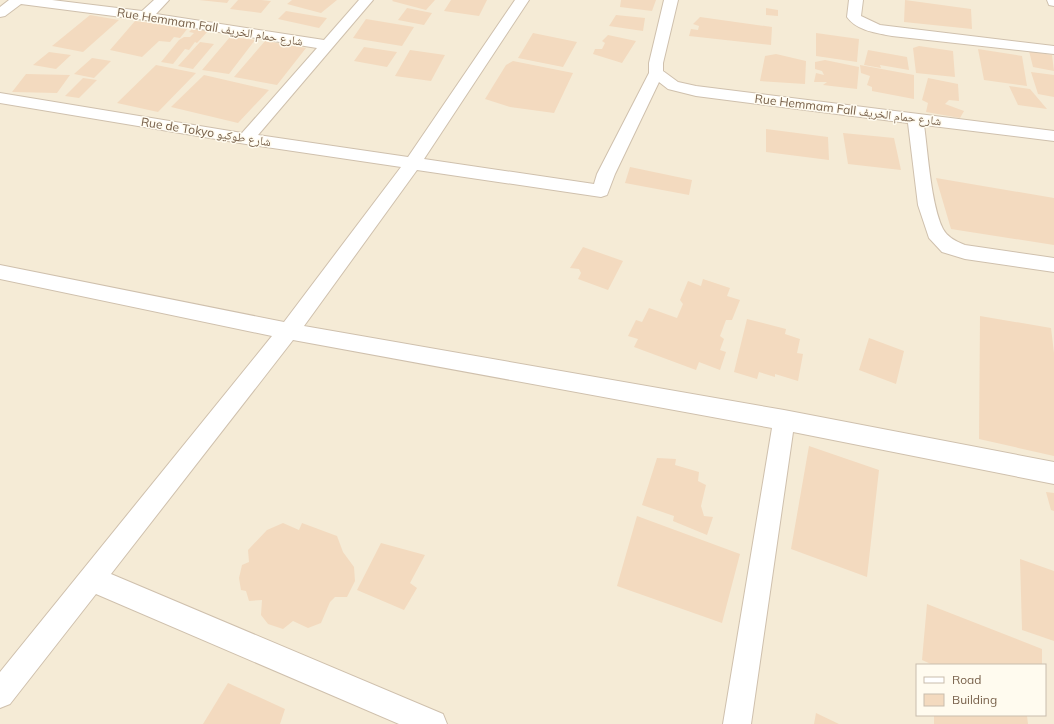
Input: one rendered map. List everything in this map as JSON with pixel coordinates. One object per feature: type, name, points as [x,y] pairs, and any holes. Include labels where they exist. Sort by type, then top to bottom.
[{"type":"street","points":[[0,13],[19,0]]},
{"type":"street","name":"Rue Hemmam Fall شارع حمام الخريف","points":[[19,0],[145,16],[328,45]]},
{"type":"street","points":[[145,16],[162,0]]},
{"type":"street","points":[[246,139],[366,0]]},
{"type":"street","points":[[0,694],[289,330],[412,164],[522,0]]},
{"type":"street","points":[[656,68],[671,0]]},
{"type":"street","points":[[856,0],[854,17],[859,22],[871,28],[892,32],[1054,50]]},
{"type":"street","name":"Rue Hemmam Fall شارع حمام الخريف","points":[[656,68],[673,86],[696,91],[1054,136]]},
{"type":"street","name":"Rue de Tokyo شارع طوكيو","points":[[0,98],[246,139],[601,191],[606,174],[656,68]]},
{"type":"street","points":[[915,118],[927,205],[935,233],[949,247],[965,252],[1054,265]]},
{"type":"street","points":[[0,272],[458,364],[784,420],[1054,473]]},
{"type":"street","points":[[737,724],[784,420]]},
{"type":"street","points":[[92,579],[433,724]]},
{"type":"shaded area","points":[[0,0],[1054,0],[1054,724],[0,724]]},
{"type":"building","points":[[199,0],[229,0],[227,3]]},
{"type":"building","points":[[238,0],[271,1],[261,13],[230,9]]},
{"type":"building","points":[[292,0],[337,0],[321,13],[287,4]]},
{"type":"building","points":[[435,0],[426,10],[392,1]]},
{"type":"building","points":[[451,0],[487,0],[479,16],[444,11]]},
{"type":"building","points":[[621,0],[656,0],[652,11],[620,7]]},
{"type":"building","points":[[905,0],[971,9],[972,29],[904,22]]},
{"type":"building","points":[[407,8],[432,13],[424,25],[398,20]]},
{"type":"building","points":[[766,8],[778,10],[778,16],[766,15]]},
{"type":"building","points":[[286,11],[327,18],[319,28],[278,19]]},
{"type":"building","points":[[90,15],[119,20],[83,52],[52,46]]},
{"type":"building","points":[[616,15],[645,18],[643,31],[609,26]]},
{"type":"building","points":[[700,17],[772,27],[771,45],[689,36],[691,29],[698,30],[699,26],[693,24]]},
{"type":"building","points":[[366,19],[414,27],[402,46],[353,38]]},
{"type":"building","points":[[135,21],[188,28],[180,38],[174,37],[170,42],[159,41],[142,57],[110,50]]},
{"type":"building","points":[[192,29],[208,31],[197,43],[195,42],[189,50],[185,49],[173,64],[161,62],[179,40],[184,37],[190,37],[194,33],[189,32]]},
{"type":"building","points":[[533,33],[577,42],[563,67],[518,58]]},
{"type":"building","points":[[816,33],[859,39],[857,62],[816,56]]},
{"type":"building","points":[[608,35],[636,41],[622,63],[593,54],[595,49],[602,49],[605,43],[602,41]]},
{"type":"building","points":[[230,37],[255,40],[229,74],[202,70]]},
{"type":"building","points":[[265,41],[306,48],[277,85],[234,77]]},
{"type":"building","points":[[200,42],[214,44],[193,69],[178,66]]},
{"type":"building","points":[[919,46],[953,51],[955,77],[916,73],[913,48]]},
{"type":"building","points":[[364,47],[397,52],[387,67],[354,61]]},
{"type":"building","points":[[978,49],[1022,56],[1027,86],[984,80]]},
{"type":"building","points":[[410,50],[445,55],[431,81],[395,76]]},
{"type":"building","points":[[868,50],[907,57],[909,70],[880,65],[881,68],[864,65]]},
{"type":"building","points":[[1029,51],[1052,55],[1054,71],[1033,67]]},
{"type":"building","points":[[49,52],[71,55],[56,69],[33,65]]},
{"type":"building","points":[[776,54],[806,61],[805,84],[760,81],[765,56]]},
{"type":"building","points":[[92,58],[111,61],[94,78],[74,74]]},
{"type":"building","points":[[825,60],[859,67],[857,89],[823,85],[827,82],[814,82],[816,73],[824,75],[822,71],[815,69],[815,62]]},
{"type":"building","points":[[513,61],[573,73],[554,113],[510,107],[485,99],[506,65]]},
{"type":"building","points":[[156,65],[196,73],[158,112],[117,103]]},
{"type":"building","points":[[860,65],[914,75],[914,99],[872,91],[872,87],[867,85],[870,76],[861,73]]},
{"type":"building","points":[[1031,72],[1054,75],[1054,97],[1038,94]]},
{"type":"building","points":[[26,74],[70,75],[57,93],[12,92]]},
{"type":"building","points":[[204,75],[269,90],[238,123],[171,107]]},
{"type":"building","points":[[83,78],[97,80],[79,98],[65,96]]},
{"type":"building","points":[[928,78],[958,84],[959,101],[949,100],[945,104],[964,111],[960,118],[926,112],[928,103],[922,100]]},
{"type":"building","points":[[1009,86],[1030,89],[1047,109],[1018,105]]},
{"type":"building","points":[[766,129],[828,137],[829,160],[766,152]]},
{"type":"building","points":[[843,133],[894,138],[901,170],[848,164]]},
{"type":"building","points":[[630,167],[692,180],[689,195],[625,183]]},
{"type":"building","points":[[936,178],[1054,198],[1054,245],[951,229]]},
{"type":"building","points":[[583,247],[623,261],[608,290],[578,279],[581,273],[579,269],[570,268]]},
{"type":"building","points":[[703,279],[730,288],[727,296],[740,300],[732,320],[726,320],[720,336],[724,339],[720,350],[726,352],[720,370],[699,362],[696,370],[634,347],[638,339],[628,336],[636,320],[642,322],[649,308],[677,318],[683,304],[680,300],[688,281],[701,286]]},
{"type":"building","points":[[980,316],[1051,328],[1054,353],[1054,456],[979,439]]},
{"type":"building","points":[[747,319],[786,329],[785,334],[800,339],[797,353],[803,354],[798,381],[775,374],[775,377],[759,372],[757,379],[734,372]]},
{"type":"building","points":[[869,338],[904,351],[896,384],[859,370]]},
{"type":"building","points":[[809,446],[879,470],[867,577],[791,549]]},
{"type":"building","points":[[657,458],[676,459],[675,465],[699,472],[698,481],[706,485],[701,506],[704,516],[713,517],[707,535],[673,521],[674,516],[642,505]]},
{"type":"building","points":[[1046,492],[1054,493],[1054,511],[1051,510]]},
{"type":"building","points":[[637,516],[740,554],[722,623],[617,586]]},
{"type":"building","points":[[283,523],[299,530],[302,523],[337,536],[343,552],[354,567],[355,581],[347,597],[335,597],[330,602],[321,623],[308,628],[293,621],[283,629],[268,624],[261,615],[262,600],[249,601],[246,591],[241,590],[239,578],[242,565],[249,562],[248,550],[267,530]]},
{"type":"building","points":[[381,543],[425,555],[410,583],[417,588],[404,610],[357,590]]},
{"type":"building","points":[[1020,559],[1054,571],[1054,641],[1022,630]]},
{"type":"building","points":[[927,604],[1042,649],[1042,664],[931,664],[922,660]]},
{"type":"building","points":[[228,683],[285,709],[280,724],[203,724]]},
{"type":"building","points":[[816,713],[839,724],[814,724]]},
{"type":"building","points":[[934,716],[1027,716],[1028,724],[934,724]]}]
